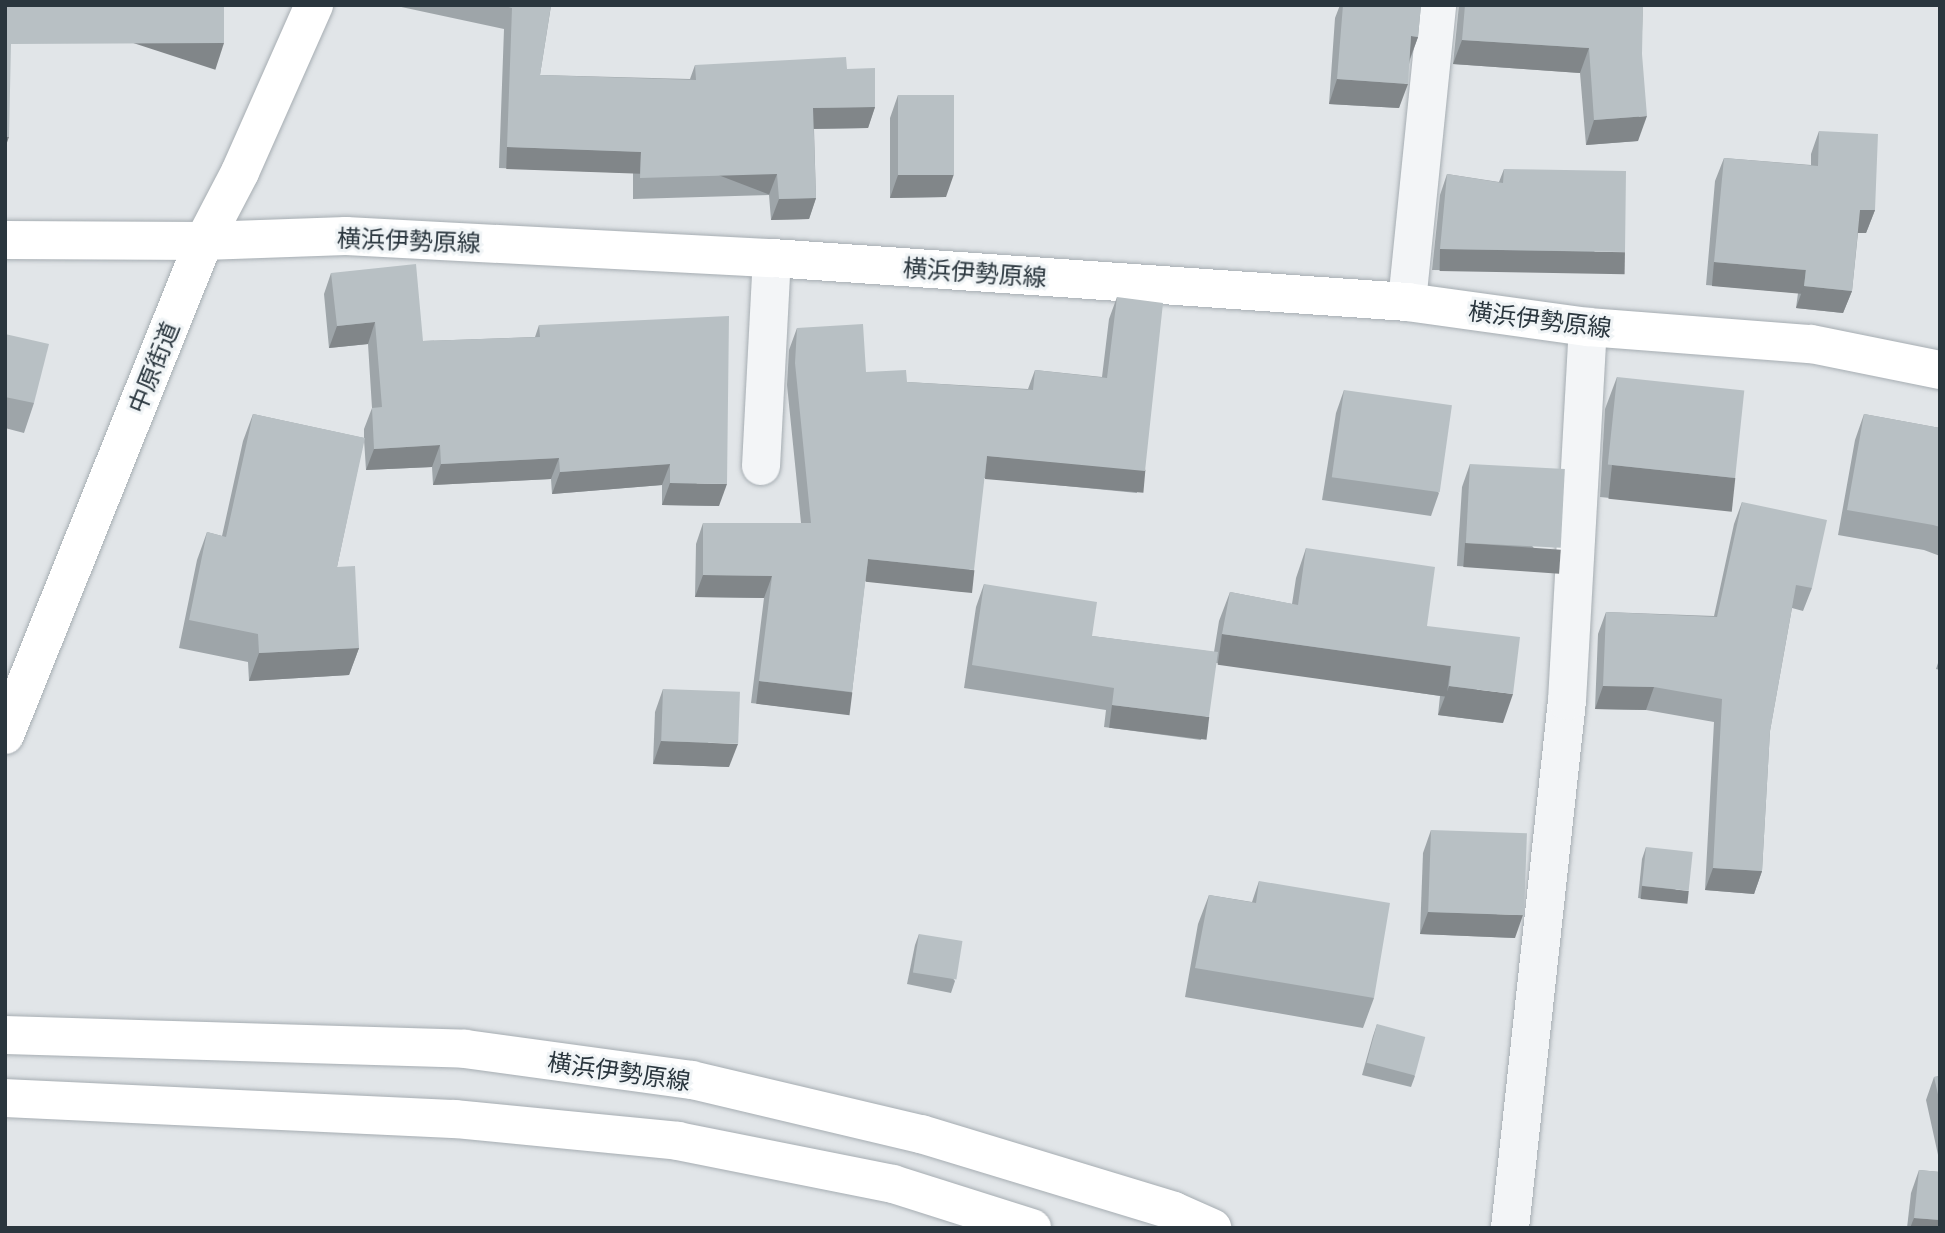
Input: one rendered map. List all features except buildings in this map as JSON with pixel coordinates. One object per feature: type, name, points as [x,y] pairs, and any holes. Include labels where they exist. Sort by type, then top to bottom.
[{"type":"main road","name":"中原街道","points":[[5,735],[204,241],[240,172],[314,5]]},
{"type":"main road","name":"横浜伊勢原線","points":[[5,240],[204,241],[346,236],[772,258],[1406,302],[1588,327],[1811,344],[1940,370]]},
{"type":"main road","name":"横浜伊勢原線","points":[[5,1035],[465,1049],[692,1080],[921,1134],[1174,1211],[1212,1228]]},
{"type":"main road","points":[[5,1098],[455,1119],[678,1141],[893,1184],[1032,1228]]},
{"type":"lane","points":[[1406,302],[1437,5]]},
{"type":"lane","points":[[761,466],[772,258]]},
{"type":"lane","points":[[1510,1228],[1567,701],[1588,327]]}]
